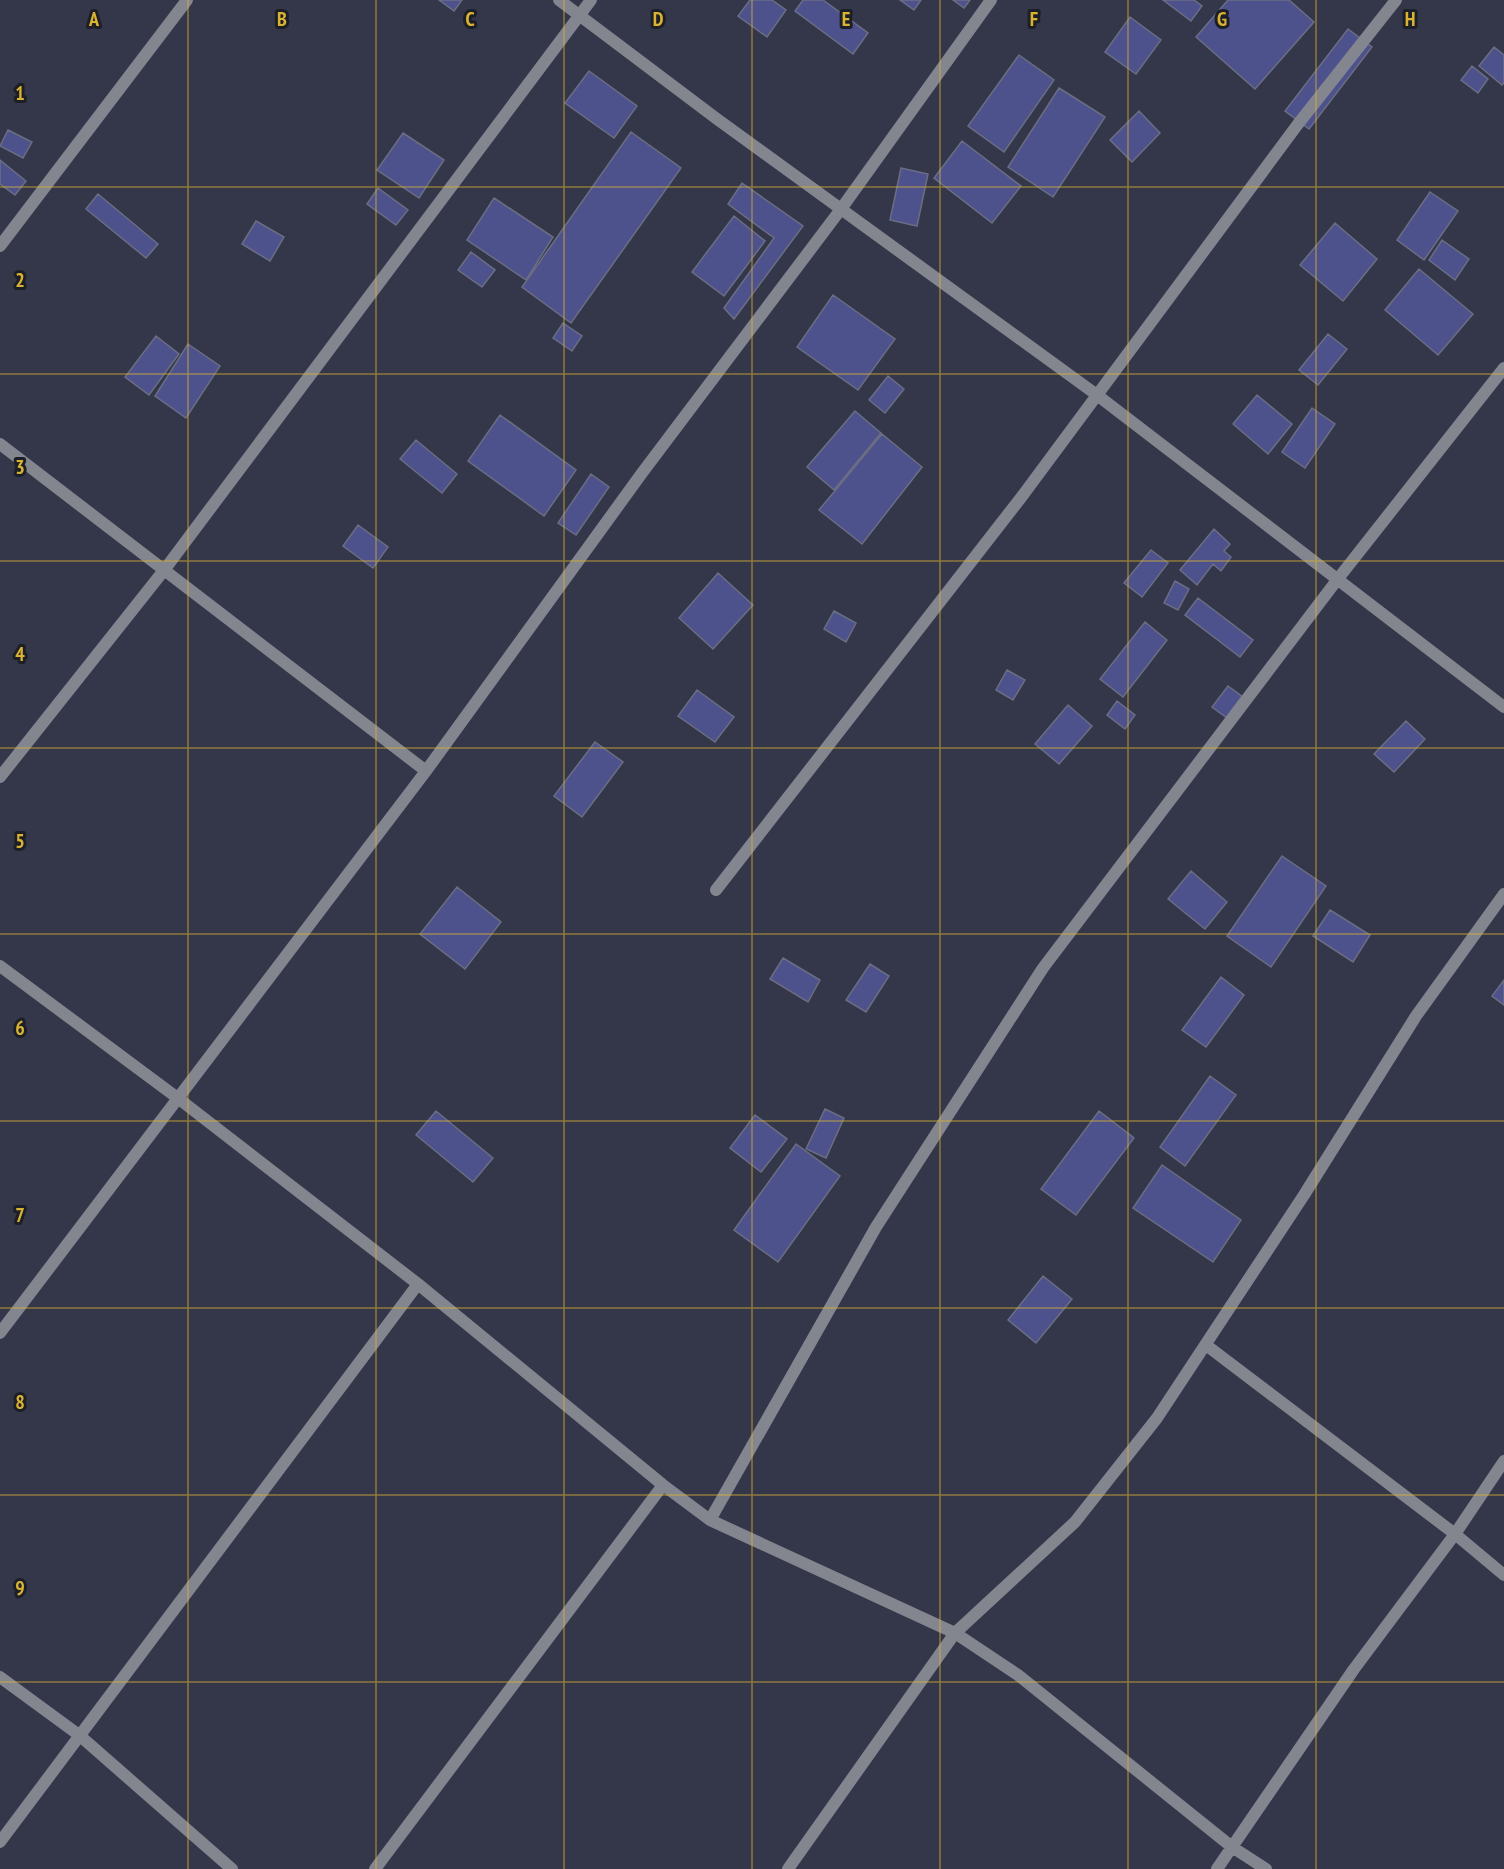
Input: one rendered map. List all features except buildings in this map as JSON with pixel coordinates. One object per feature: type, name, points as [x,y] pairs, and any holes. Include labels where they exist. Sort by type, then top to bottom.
[{"type":"street","points":[[0,246],[187,0]]},
{"type":"street","points":[[559,0],[841,210],[1097,396],[1504,707]]},
{"type":"street","points":[[0,777],[165,569],[591,0]]},
{"type":"street","points":[[0,1333],[426,771],[642,473],[841,210],[991,0]]},
{"type":"street","points":[[716,890],[1023,495],[1298,124],[1396,0]]},
{"type":"street","points":[[710,1520],[876,1227],[1043,968],[1337,580],[1504,368]]},
{"type":"street","points":[[0,444],[426,771]]},
{"type":"street","points":[[788,1869],[955,1633],[1075,1522],[1157,1418],[1304,1195],[1416,1016],[1504,894]]},
{"type":"street","points":[[0,966],[179,1099],[418,1284],[663,1485],[710,1520],[955,1633],[1018,1675],[1232,1847],[1266,1869]]},
{"type":"street","points":[[0,1842],[418,1284]]},
{"type":"street","points":[[1206,1345],[1455,1534],[1504,1575]]},
{"type":"street","points":[[1217,1869],[1354,1669],[1455,1534],[1504,1461]]},
{"type":"street","points":[[375,1869],[663,1485]]},
{"type":"street","points":[[0,1677],[79,1734],[232,1869]]}]
